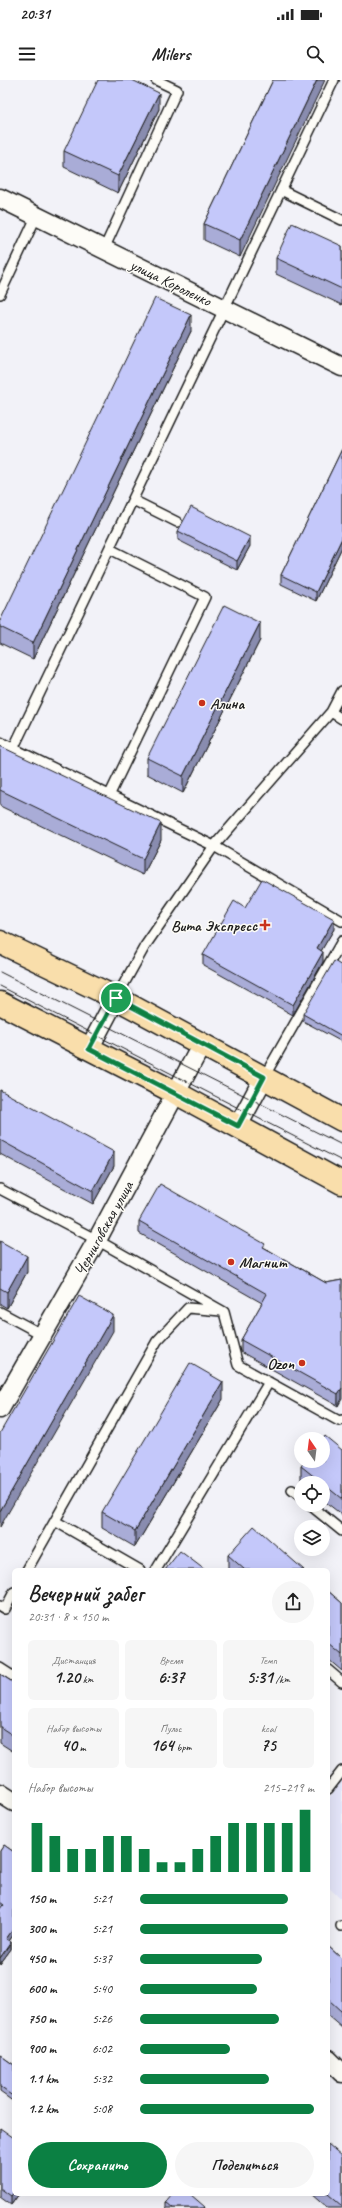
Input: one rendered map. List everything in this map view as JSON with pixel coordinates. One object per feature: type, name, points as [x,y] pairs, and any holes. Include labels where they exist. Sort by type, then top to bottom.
[{"type":"main road","points":[[0,942],[116,998],[342,1120]]},
{"type":"main road","points":[[0,1003],[176,1093],[342,1183]]},
{"type":"street","name":"улица Короленко","points":[[0,198],[104,248],[342,367]]},
{"type":"street","points":[[89,1049],[116,998]]},
{"type":"street","name":"Черниговская улица","points":[[0,1409],[97,1240],[202,1044]]},
{"type":"street","points":[[238,1126],[264,1077]]},
{"type":"street","points":[[0,1793],[12,1801]]},
{"type":"street","points":[[330,2060],[342,2073]]},
{"type":"lane","points":[[104,248],[177,90],[156,80]]},
{"type":"lane","points":[[13,749],[334,80]]},
{"type":"lane","points":[[281,190],[342,220]]},
{"type":"lane","points":[[0,294],[37,215]]},
{"type":"lane","points":[[133,500],[177,522]]},
{"type":"lane","points":[[109,796],[205,597],[110,549]]},
{"type":"lane","points":[[116,998],[145,946],[214,846],[331,712],[342,691]]},
{"type":"lane","points":[[331,712],[342,719]]},
{"type":"lane","points":[[0,742],[214,846],[342,921]]},
{"type":"lane","points":[[264,1077],[342,942]]},
{"type":"lane","points":[[0,1189],[97,1240],[224,1312],[238,1365],[339,1421],[342,1420]]},
{"type":"lane","points":[[28,1568],[157,1341],[188,1308],[224,1312]]},
{"type":"lane","points":[[0,1312],[43,1335]]},
{"type":"lane","points":[[157,1568],[269,1382]]},
{"type":"lane","points":[[319,1512],[342,1531]]},
{"type":"lane","points":[[55,1520],[137,1568]]},
{"type":"lane","points":[[0,1606],[4,1609],[12,1595]]},
{"type":"lane","points":[[0,1668],[12,1676]]},
{"type":"lane","points":[[330,1672],[342,1682]]},
{"type":"lane","points":[[330,1786],[342,1771]]},
{"type":"shaded area","points":[[342,1781],[342,1900],[330,1889],[330,1796]]},
{"type":"building","points":[[98,80],[132,80],[159,93],[118,176],[64,151]]},
{"type":"building","points":[[273,80],[317,80],[240,240],[204,224]]},
{"type":"building","points":[[292,223],[342,246],[342,289],[276,258]]},
{"type":"building","points":[[155,298],[191,315],[33,643],[0,627],[0,621]]},
{"type":"building","points":[[342,449],[342,538],[316,592],[281,575]]},
{"type":"building","points":[[191,507],[250,537],[237,561],[178,531]]},
{"type":"building","points":[[224,605],[260,623],[183,776],[147,758]]},
{"type":"building","points":[[0,746],[161,823],[143,859],[0,790]]},
{"type":"building","points":[[262,879],[334,919],[317,948],[323,952],[293,1005],[203,955],[234,901],[245,908]]},
{"type":"building","points":[[334,961],[342,966],[342,1036],[303,1014]]},
{"type":"building","points":[[0,1090],[114,1152],[93,1191],[0,1140]]},
{"type":"building","points":[[160,1184],[265,1244],[263,1247],[326,1283],[342,1280],[342,1388],[338,1394],[241,1340],[267,1294],[139,1221]]},
{"type":"building","points":[[0,1241],[27,1256],[7,1292],[0,1288]]},
{"type":"building","points":[[79,1296],[113,1315],[0,1511],[0,1433]]},
{"type":"building","points":[[190,1363],[223,1382],[135,1531],[102,1512]]},
{"type":"building","points":[[330,1440],[342,1450],[342,1499],[330,1489],[330,1476],[313,1476],[303,1468],[330,1468]]},
{"type":"building","points":[[254,1526],[302,1568],[243,1568],[228,1555]]},
{"type":"building","points":[[180,1551],[202,1568],[167,1568]]},
{"type":"building","points":[[330,1593],[342,1603],[342,1655],[330,1645]]},
{"type":"building","points":[[0,1674],[12,1682],[12,1735],[0,1727]]},
{"type":"building","points":[[4,1845],[12,1851],[12,1931],[6,1939],[11,1942],[0,1958],[0,1910],[4,1905],[0,1902],[0,1851]]},
{"type":"building","points":[[330,1948],[342,1959],[342,2012],[330,2001]]},
{"type":"building","points":[[0,2055],[12,2064],[12,2096],[0,2087]]},
{"type":"building","points":[[0,2128],[12,2137],[12,2195],[11,2196],[0,2188]]},
{"type":"building","points":[[330,2146],[342,2156],[342,2206],[330,2196]]},
{"type":"building","points":[[171,2196],[192,2196],[205,2207],[173,2208],[166,2202]]},
{"type":"tram line","points":[[0,972],[342,1145]]},
{"type":"tram line","points":[[0,986],[342,1161]]},
{"type":"place","name":"Алина","points":[[202,703]]},
{"type":"place","name":"Вита Экспресс","points":[[265,925]]},
{"type":"place","name":"Магнит","points":[[231,1262]]},
{"type":"place","name":"Ozon","points":[[302,1363]]},
{"type":"route","points":[[116,998],[264,1077],[238,1126],[89,1049],[116,998]]}]
